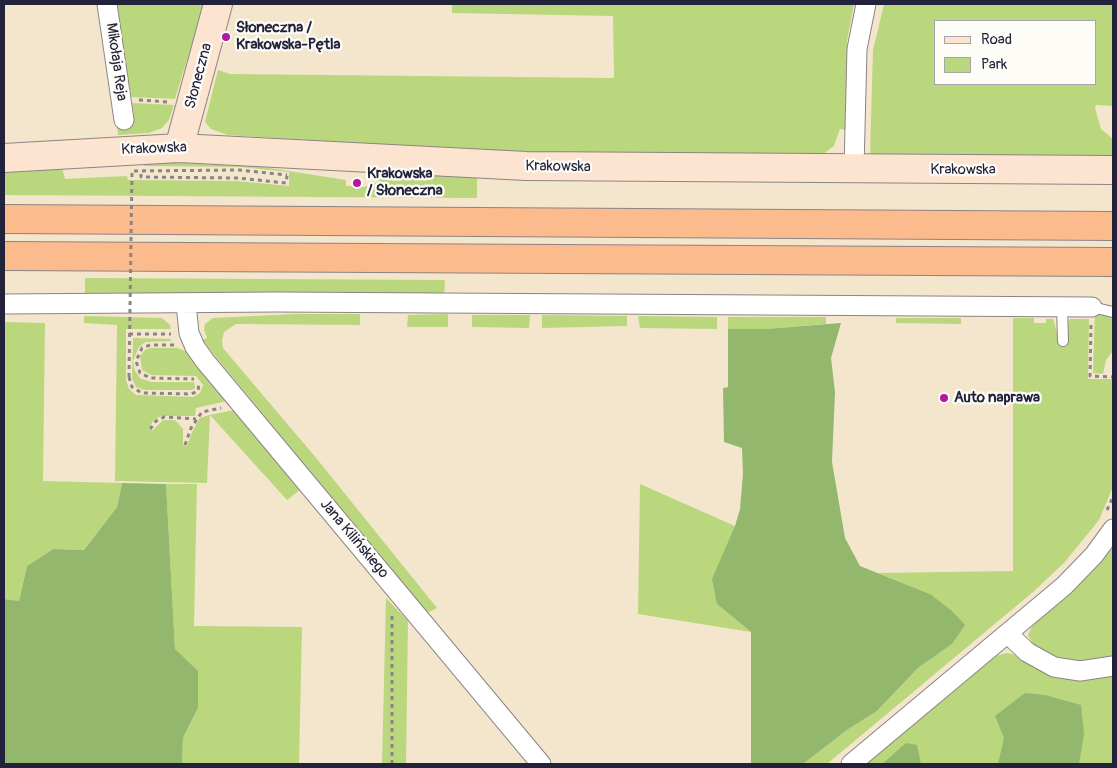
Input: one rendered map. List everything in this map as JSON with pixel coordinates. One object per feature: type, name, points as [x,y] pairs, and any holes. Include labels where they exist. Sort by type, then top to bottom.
[{"type":"highway","points":[[4,219],[1113,226]]},
{"type":"highway","points":[[4,256],[1113,262]]},
{"type":"street","name":"Mikołaja Reja","points":[[107,4],[124,120]]},
{"type":"street","name":"Słoneczna","points":[[179,148],[218,4]]},
{"type":"street","points":[[854,168],[857,49],[866,4]]},
{"type":"street","name":"Krakowska","points":[[4,158],[179,148],[526,166],[1113,170]]},
{"type":"street","points":[[4,304],[287,302],[1092,307]]},
{"type":"street","name":"Jana Kilińskiego","points":[[186,304],[187,325],[191,341],[205,361],[541,764]]},
{"type":"street","points":[[851,764],[1008,634],[1077,574],[1094,555],[1113,528]]},
{"type":"street","points":[[1008,634],[1027,652],[1054,667],[1080,671],[1113,666]]},
{"type":"lane","points":[[1062,307],[1063,341]]},
{"type":"lane","points":[[1092,307],[1113,312]]},
{"type":"path","points":[[121,99],[178,102]]},
{"type":"path","points":[[176,178],[238,178],[286,184],[287,175],[239,170],[132,171],[130,385],[142,393],[191,394],[198,391],[198,382],[194,379],[150,378],[141,374],[136,365],[140,350],[146,346],[180,345],[191,341]]},
{"type":"path","points":[[130,334],[171,334]]},
{"type":"path","points":[[1090,376],[1113,377]]},
{"type":"path","points":[[185,445],[188,434],[202,412],[240,403]]},
{"type":"path","points":[[150,429],[156,421],[164,417],[197,419]]},
{"type":"path","points":[[392,764],[393,585]]},
{"type":"green space","points":[[116,4],[204,4],[175,99],[131,97]]},
{"type":"green space","points":[[452,4],[854,4],[847,41],[846,130],[840,129],[834,146],[823,154],[516,153],[228,135],[211,129],[205,122],[218,70],[230,74],[614,78],[613,16],[452,13]]},
{"type":"green space","points":[[884,4],[1113,4],[1113,106],[1096,105],[1095,108],[1101,129],[1113,139],[1113,161],[870,155],[873,50]]},
{"type":"green space","points":[[132,103],[174,105],[169,120],[162,128],[149,133],[118,135],[117,122],[134,118]]},
{"type":"green space","points":[[163,162],[263,167],[346,180],[346,186],[364,187],[378,182],[379,177],[445,171],[477,173],[477,198],[4,195],[4,167],[61,163],[65,179],[127,176],[128,180],[237,181],[289,186],[289,172],[241,167],[144,166],[145,163]]},
{"type":"green space","points":[[85,278],[445,280],[444,298],[85,299]]},
{"type":"green space","points":[[1095,307],[1113,307],[1113,351],[1106,360],[1103,374],[1093,373]]},
{"type":"green space","points":[[295,314],[360,314],[360,325],[236,324],[224,332],[223,348],[317,459],[437,608],[427,613],[202,340],[207,338],[204,330],[205,324],[213,318]]},
{"type":"green space","points":[[448,314],[448,327],[407,327],[408,315]]},
{"type":"green space","points":[[472,315],[530,315],[529,328],[472,327]]},
{"type":"green space","points":[[542,315],[627,316],[627,326],[542,328]]},
{"type":"green space","points":[[84,316],[162,318],[170,325],[171,329],[126,329],[126,380],[129,389],[136,395],[193,397],[200,393],[203,385],[196,376],[151,375],[142,370],[140,356],[145,350],[150,348],[177,348],[188,352],[227,401],[196,408],[195,416],[161,416],[153,421],[148,429],[153,430],[163,420],[175,420],[183,429],[183,445],[187,446],[200,418],[209,415],[235,410],[301,489],[287,500],[210,415],[207,483],[115,481],[117,325],[84,323]]},
{"type":"green space","points":[[638,316],[717,317],[717,329],[640,328]]},
{"type":"green space","points":[[728,317],[826,317],[826,324],[766,329],[728,329]]},
{"type":"green space","points":[[896,318],[961,318],[961,324],[896,323]]},
{"type":"green space","points":[[1013,318],[1034,318],[1034,323],[1046,323],[1046,319],[1053,319],[1060,342],[1068,342],[1067,324],[1070,319],[1089,319],[1088,379],[1113,379],[1113,487],[1099,520],[1064,563],[1033,592],[827,764],[803,764],[847,730],[877,711],[918,668],[952,644],[930,594],[878,573],[1013,571]]},
{"type":"green space","points":[[4,322],[45,323],[43,481],[122,483],[117,507],[84,550],[53,549],[27,566],[19,601],[4,599]]},
{"type":"green space","points":[[841,323],[831,358],[835,392],[832,462],[845,538],[860,566],[930,594],[952,611],[965,625],[952,644],[918,668],[877,711],[847,730],[803,764],[751,764],[751,632],[717,604],[712,579],[735,526],[740,509],[743,474],[742,448],[724,442],[723,388],[728,387],[728,329],[766,329]]},
{"type":"green space","points":[[133,338],[171,339],[171,341],[145,342],[139,347],[133,361],[135,371],[140,378],[151,382],[194,382],[195,388],[192,390],[144,390],[136,387],[132,378]]},
{"type":"green space","points":[[122,483],[166,484],[175,649],[198,671],[198,708],[183,738],[182,764],[4,764],[4,599],[19,601],[27,566],[53,549],[84,550],[117,507]]},
{"type":"green space","points":[[166,484],[197,484],[194,626],[302,627],[299,764],[182,764],[183,738],[198,708],[175,649]]},
{"type":"green space","points":[[640,484],[735,526],[717,604],[751,632],[638,614]]},
{"type":"green space","points":[[1113,547],[1113,657],[1089,663],[1063,661],[1035,649],[1028,635],[1033,624],[1089,575]]},
{"type":"green space","points":[[386,598],[408,621],[406,764],[382,764]]},
{"type":"green space","points":[[1007,653],[1016,655],[1035,667],[1082,679],[1113,674],[1113,764],[864,764],[995,656]]},
{"type":"green space","points":[[1025,693],[1045,695],[1081,705],[1084,734],[1079,764],[998,764],[1004,738],[995,716]]},
{"type":"green space","points":[[906,743],[917,745],[921,764],[882,764]]},
{"type":"place","name":"Słoneczna / Krakowska-Pętla","points":[[226,37]]},
{"type":"place","name":"Krakowska / Słoneczna","points":[[357,183]]},
{"type":"place","name":"Auto naprawa","points":[[944,398]]}]
